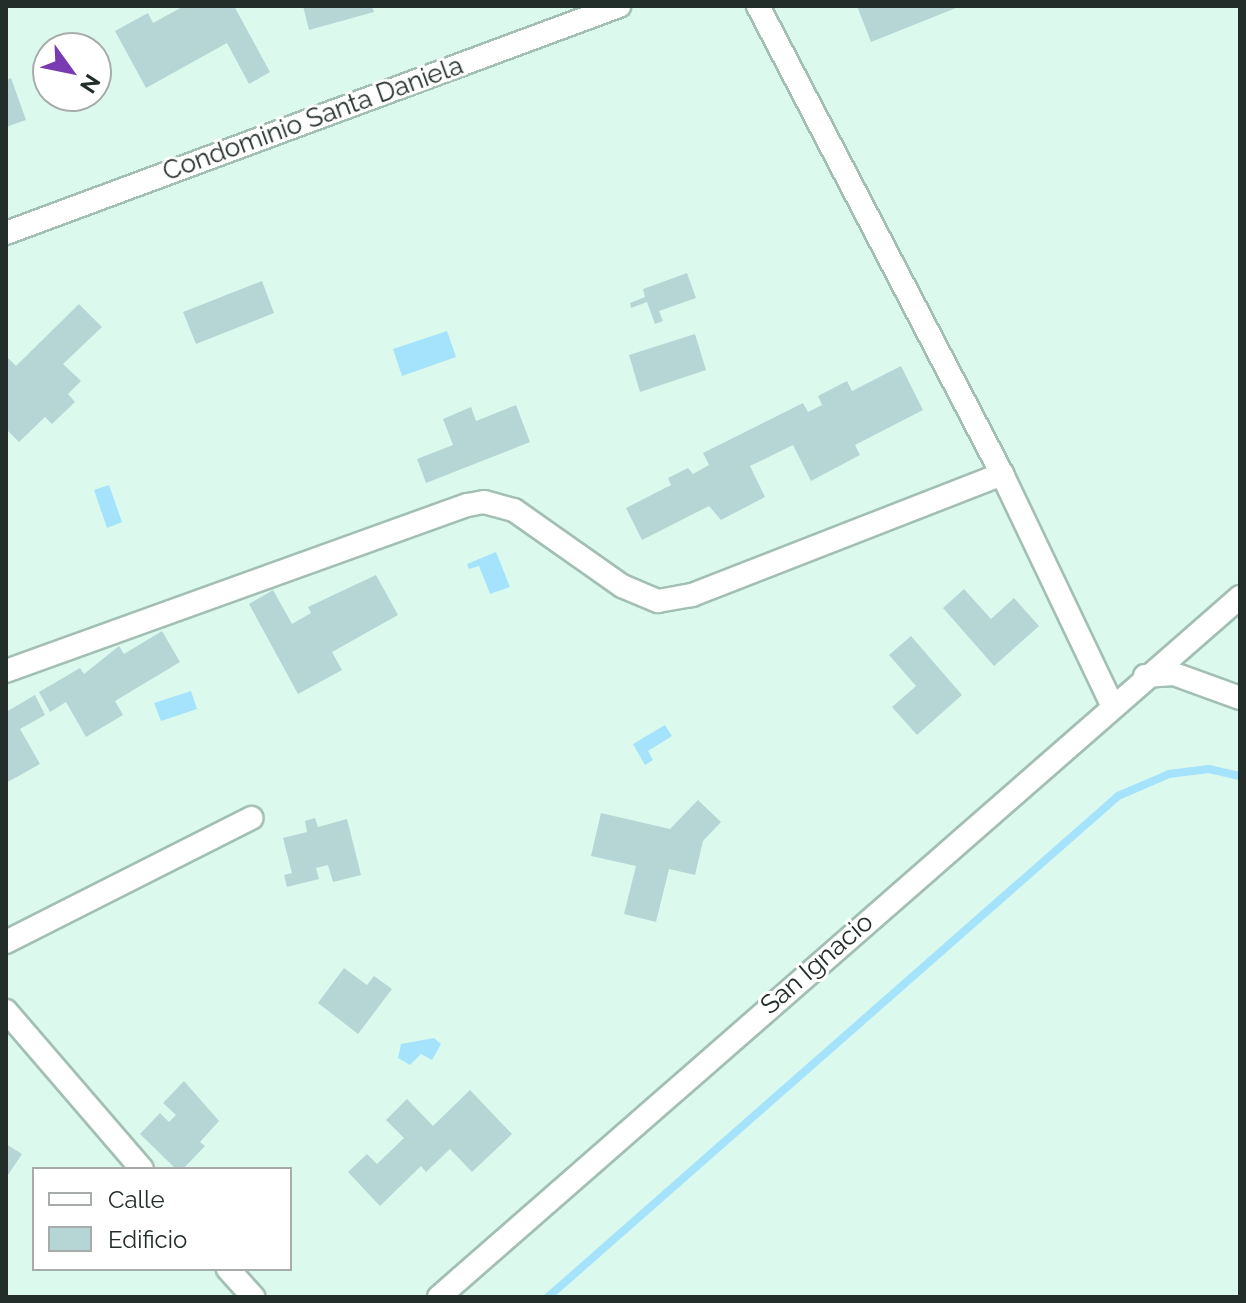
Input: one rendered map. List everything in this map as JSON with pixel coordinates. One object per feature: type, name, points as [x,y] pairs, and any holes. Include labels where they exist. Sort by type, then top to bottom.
[{"type":"street","name":"Condominio Santa Daniela","points":[[6,233],[619,6]]},
{"type":"street","points":[[758,6],[1002,474],[1112,705]]},
{"type":"street","points":[[6,671],[468,505],[484,502],[514,510],[622,586],[658,601],[692,595],[1002,474]]},
{"type":"street","name":"San Ignacio","points":[[439,1297],[1196,631],[1240,597]]},
{"type":"street","points":[[1145,676],[1174,674],[1240,698]]},
{"type":"street","points":[[6,942],[251,818]]},
{"type":"street","points":[[6,1011],[140,1167]]},
{"type":"street","points":[[230,1271],[253,1297]]},
{"type":"water","points":[[447,331],[456,357],[402,376],[393,349]]},
{"type":"water","points":[[109,485],[122,522],[107,528],[94,490]]},
{"type":"water","points":[[496,552],[510,587],[490,594],[479,566],[469,569],[467,564]]},
{"type":"water","points":[[191,691],[197,709],[161,721],[154,703]]},
{"type":"water","points":[[665,725],[672,736],[648,751],[653,760],[645,765],[633,744]]},
{"type":"water","points":[[434,1038],[441,1044],[432,1060],[421,1054],[410,1065],[398,1058],[401,1044]]},
{"type":"building","points":[[184,6],[234,6],[270,72],[249,84],[227,43],[146,88],[115,31],[148,13],[153,23]]},
{"type":"building","points":[[303,6],[372,6],[374,12],[309,30]]},
{"type":"building","points":[[857,6],[961,6],[871,42]]},
{"type":"building","points":[[11,78],[26,120],[6,127],[6,80]]},
{"type":"building","points":[[687,273],[696,298],[659,311],[663,321],[655,324],[647,302],[631,308],[630,303],[645,297],[643,289]]},
{"type":"building","points":[[262,281],[274,313],[196,344],[183,312]]},
{"type":"building","points":[[79,304],[102,327],[63,364],[81,381],[68,394],[75,402],[52,424],[45,417],[19,442],[6,429],[6,356],[16,366]]},
{"type":"building","points":[[695,334],[706,370],[640,392],[629,355]]},
{"type":"building","points":[[901,366],[923,410],[855,445],[860,455],[811,481],[793,445],[750,466],[765,497],[721,520],[709,506],[642,540],[626,508],[671,485],[668,478],[688,468],[693,474],[709,465],[703,453],[803,403],[808,412],[822,405],[818,396],[847,381],[852,391]]},
{"type":"building","points":[[516,405],[530,442],[426,483],[417,459],[453,445],[443,419],[471,407],[476,421]]},
{"type":"building","points":[[376,575],[398,615],[332,652],[342,670],[298,694],[249,604],[273,590],[292,624],[311,613],[308,607]]},
{"type":"building","points":[[964,589],[991,619],[1014,598],[1039,626],[994,666],[943,608]]},
{"type":"building","points":[[162,631],[180,662],[115,701],[123,715],[86,737],[66,702],[50,712],[39,692],[80,668],[84,674],[119,646],[124,654]]},
{"type":"building","points":[[911,636],[962,695],[917,735],[892,707],[916,686],[889,655]]},
{"type":"building","points":[[35,695],[45,715],[20,729],[40,764],[6,783],[6,712]]},
{"type":"building","points":[[698,800],[721,822],[703,841],[695,875],[669,869],[656,922],[624,914],[636,866],[591,856],[601,813],[670,829]]},
{"type":"building","points":[[315,818],[318,827],[347,819],[361,875],[333,882],[328,865],[316,868],[319,879],[287,887],[284,875],[292,873],[283,838],[307,832],[305,821]]},
{"type":"building","points":[[344,968],[367,985],[374,976],[392,989],[358,1034],[318,1003]]},
{"type":"building","points":[[184,1081],[219,1121],[200,1142],[205,1146],[185,1167],[174,1167],[140,1134],[160,1113],[169,1122],[176,1115],[163,1103]]},
{"type":"building","points":[[470,1090],[512,1134],[472,1172],[450,1149],[426,1172],[421,1166],[380,1206],[348,1172],[367,1154],[377,1164],[404,1138],[386,1120],[407,1099],[433,1126]]},
{"type":"building","points":[[6,1144],[22,1154],[6,1178]]},
{"type":"waterway","points":[[548,1297],[1118,796],[1169,774],[1209,769],[1240,776]]}]
